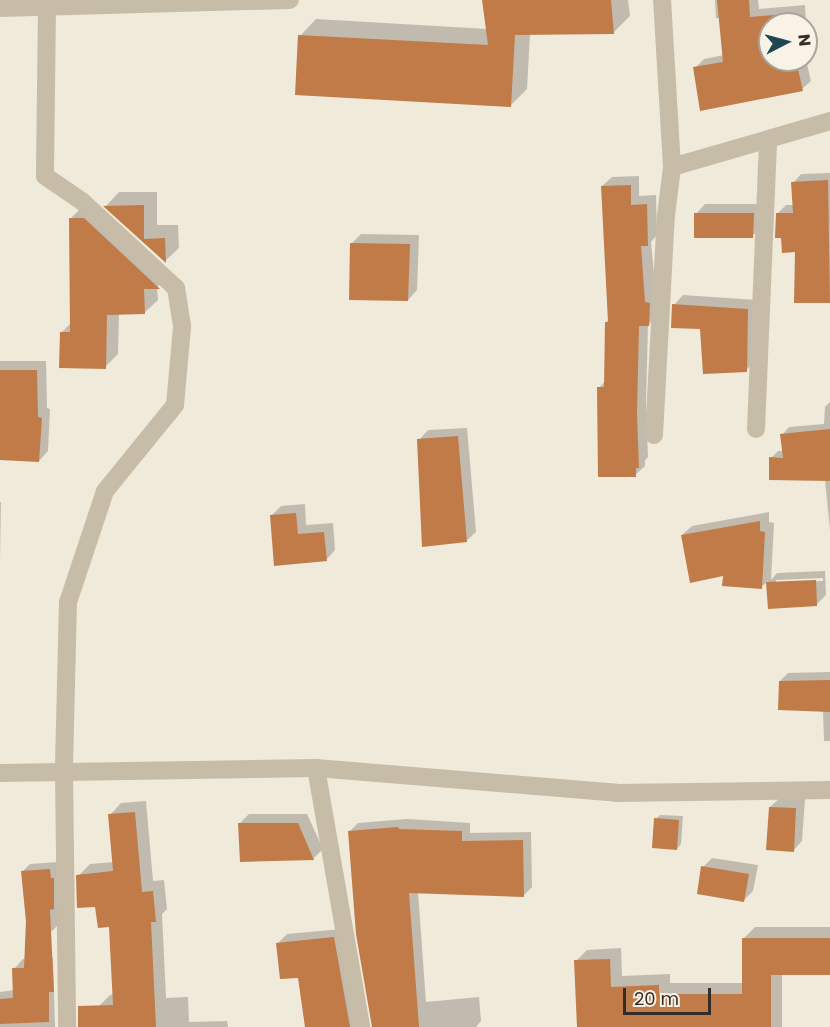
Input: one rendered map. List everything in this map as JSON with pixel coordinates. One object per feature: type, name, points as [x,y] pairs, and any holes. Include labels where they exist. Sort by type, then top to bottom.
[{"type":"street","points":[[0,8],[290,0]]},
{"type":"street","points":[[654,435],[665,228],[672,167],[662,0]]},
{"type":"street","points":[[47,7],[45,176],[83,202],[176,288],[182,327],[175,405],[105,491],[68,602],[64,771],[67,1027]]},
{"type":"street","points":[[672,167],[830,120]]},
{"type":"street","points":[[756,429],[768,139]]},
{"type":"street","points":[[316,768],[361,1027]]},
{"type":"street","points":[[0,773],[316,768],[617,793],[830,790]]},
{"type":"building","points":[[482,0],[611,0],[614,34],[515,35],[511,107],[295,95],[298,35],[488,45]]},
{"type":"building","points":[[717,0],[749,0],[750,17],[758,16],[758,72],[799,72],[803,91],[700,111],[693,67],[723,62]]},
{"type":"building","points":[[828,180],[830,303],[794,303],[795,252],[782,253],[781,238],[775,238],[776,213],[793,213],[791,182]]},
{"type":"building","points":[[631,185],[631,205],[647,204],[648,246],[641,246],[645,302],[650,303],[649,326],[639,326],[637,414],[639,468],[636,468],[636,477],[598,477],[597,387],[604,387],[605,322],[608,322],[601,186]]},
{"type":"building","points":[[144,205],[144,239],[165,238],[166,263],[103,206]]},
{"type":"building","points":[[694,213],[754,213],[753,238],[694,238]]},
{"type":"building","points":[[69,218],[84,218],[160,289],[144,289],[145,314],[107,315],[106,369],[59,368],[60,332],[70,332]]},
{"type":"building","points":[[350,243],[410,244],[408,301],[349,300]]},
{"type":"building","points":[[672,304],[748,309],[747,372],[703,374],[700,329],[671,328]]},
{"type":"building","points":[[0,370],[37,370],[38,417],[42,418],[39,462],[0,460]]},
{"type":"building","points":[[830,429],[830,481],[769,480],[769,457],[783,458],[780,434]]},
{"type":"building","points":[[458,436],[467,542],[422,547],[417,439]]},
{"type":"building","points":[[296,513],[298,534],[324,532],[327,561],[274,566],[270,515]]},
{"type":"building","points":[[760,521],[760,531],[765,532],[762,589],[722,586],[723,576],[690,583],[681,535]]},
{"type":"building","points":[[816,580],[817,606],[768,609],[766,582]]},
{"type":"building","points":[[830,680],[830,712],[778,710],[779,681]]},
{"type":"building","points":[[769,807],[796,808],[794,852],[766,850]]},
{"type":"building","points":[[135,812],[142,892],[153,891],[156,922],[151,922],[156,1027],[78,1027],[78,1006],[113,1005],[109,927],[98,928],[95,907],[77,908],[76,875],[113,871],[108,814]]},
{"type":"building","points":[[654,818],[679,820],[677,850],[652,848]]},
{"type":"building","points":[[238,823],[298,823],[314,860],[240,862]]},
{"type":"building","points":[[398,827],[399,829],[462,831],[462,841],[523,840],[524,897],[409,893],[419,1027],[372,1027],[356,934],[348,831]]},
{"type":"building","points":[[701,866],[749,874],[744,902],[697,894]]},
{"type":"building","points":[[50,869],[51,878],[54,878],[54,909],[50,910],[54,992],[49,992],[49,1022],[0,1024],[0,999],[13,998],[12,968],[24,968],[26,921],[21,871]]},
{"type":"building","points":[[334,937],[350,1027],[305,1027],[298,978],[280,979],[276,943]]},
{"type":"building","points":[[742,938],[830,938],[830,975],[771,975],[771,1027],[577,1027],[574,960],[610,959],[611,987],[659,985],[659,994],[742,994]]}]
